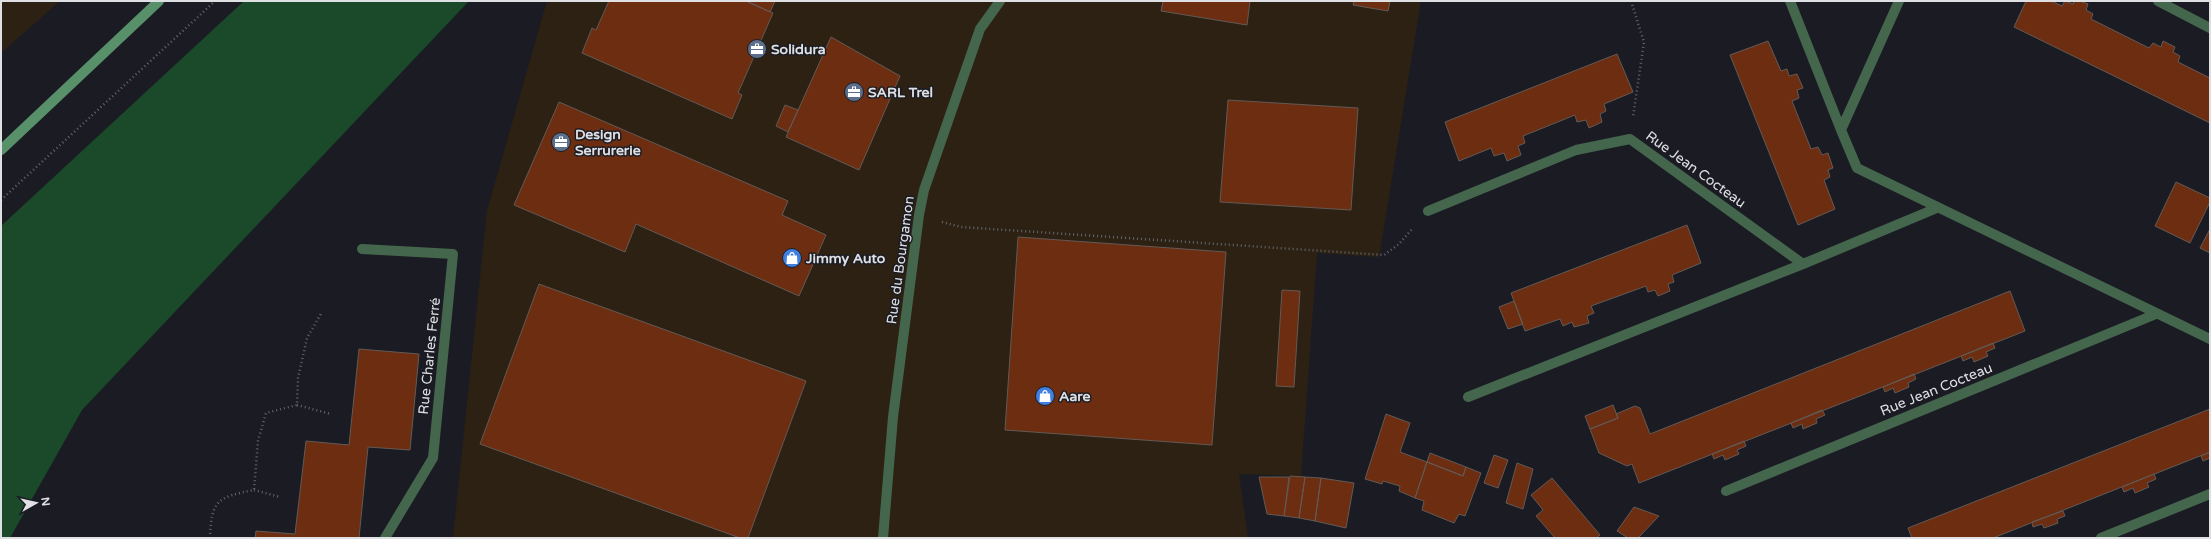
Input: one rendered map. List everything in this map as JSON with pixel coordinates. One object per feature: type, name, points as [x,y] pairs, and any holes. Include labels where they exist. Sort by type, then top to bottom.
[{"type":"main road","points":[[1,150],[159,1]]},
{"type":"street","name":"Rue du Bourgamon","points":[[883,538],[893,417],[919,215],[924,190],[980,29],[1000,1]]},
{"type":"street","points":[[1790,1],[1857,168],[2210,339]]},
{"type":"street","points":[[1841,130],[1899,1]]},
{"type":"street","points":[[2158,1],[2210,28]]},
{"type":"street","name":"Rue Jean Cocteau","points":[[1428,211],[1576,150],[1630,138],[1803,264]]},
{"type":"street","points":[[1468,397],[1803,264],[1937,208]]},
{"type":"street","name":"Rue Charles Ferré","points":[[362,249],[453,254],[433,458],[385,538]]},
{"type":"street","name":"Rue Jean Cocteau","points":[[1726,491],[2156,314]]},
{"type":"street","points":[[2101,538],[2210,494]]},
{"type":"path","points":[[1,200],[215,1]]},
{"type":"path","points":[[1630,1],[1644,42],[1630,138]]},
{"type":"path","points":[[919,215],[961,227],[1384,255],[1399,244],[1428,211]]},
{"type":"path","points":[[296,405],[298,378],[307,338],[322,312]]},
{"type":"path","points":[[254,490],[258,441],[266,413],[296,405],[331,414]]},
{"type":"path","points":[[210,538],[210,520],[218,502],[229,495],[254,490],[280,497]]},
{"type":"shaded area","points":[[1,1],[60,1],[1,53]]},
{"type":"shaded area","points":[[547,1],[1421,1],[1379,257],[1317,253],[1301,476],[1239,474],[1248,538],[453,538],[487,211]]},
{"type":"green space","points":[[244,1],[469,1],[82,410],[10,538],[1,538],[1,226]]},
{"type":"building","points":[[609,1],[746,1],[773,13],[738,93],[742,95],[732,119],[582,53],[592,28],[596,30]]},
{"type":"building","points":[[746,1],[775,1],[770,12]]},
{"type":"building","points":[[1163,1],[1250,1],[1247,25],[1161,11]]},
{"type":"building","points":[[1354,1],[1390,1],[1388,11],[1353,5]]},
{"type":"building","points":[[2026,1],[2051,1],[2062,6],[2065,1],[2073,4],[2074,1],[2080,1],[2088,4],[2086,10],[2093,14],[2091,19],[2149,48],[2153,43],[2161,47],[2163,41],[2175,47],[2173,52],[2180,56],[2178,62],[2210,78],[2210,123],[2014,27]]},
{"type":"building","points":[[831,37],[900,76],[859,170],[786,137]]},
{"type":"building","points":[[1768,41],[1781,71],[1787,69],[1789,76],[1797,74],[1803,88],[1797,90],[1799,98],[1792,101],[1811,149],[1818,147],[1822,155],[1828,153],[1833,168],[1828,170],[1830,177],[1824,180],[1835,209],[1798,225],[1730,55]]},
{"type":"building","points":[[1617,54],[1633,92],[1604,104],[1606,111],[1600,114],[1602,122],[1589,128],[1586,120],[1577,122],[1575,115],[1523,136],[1525,143],[1518,146],[1521,155],[1507,161],[1504,153],[1494,156],[1491,148],[1459,161],[1445,122]]},
{"type":"building","points":[[1228,100],[1358,108],[1351,210],[1220,202]]},
{"type":"building","points":[[559,102],[788,201],[782,215],[826,235],[799,296],[636,224],[625,252],[514,205]]},
{"type":"building","points":[[785,105],[798,110],[788,132],[776,126]]},
{"type":"building","points":[[2176,182],[2210,198],[2210,202],[2190,243],[2155,226]]},
{"type":"building","points":[[1687,225],[1701,263],[1672,275],[1674,282],[1668,284],[1670,291],[1658,296],[1655,290],[1648,292],[1646,286],[1591,306],[1594,313],[1587,316],[1589,323],[1574,327],[1572,322],[1563,326],[1560,319],[1525,331],[1511,293]]},
{"type":"building","points":[[2210,229],[2210,253],[2200,248]]},
{"type":"building","points":[[1018,237],[1226,252],[1212,445],[1005,430]]},
{"type":"building","points":[[539,284],[806,381],[748,538],[740,538],[480,444]]},
{"type":"building","points":[[1282,290],[1300,291],[1294,387],[1276,386]]},
{"type":"building","points":[[2010,291],[2025,331],[1639,483],[1632,464],[1627,466],[1599,453],[1590,429],[1618,418],[1616,414],[1635,406],[1640,408],[1650,434]]},
{"type":"building","points":[[1514,301],[1523,324],[1508,329],[1499,307]]},
{"type":"building","points":[[1993,343],[1995,348],[1986,352],[1988,356],[1974,362],[1972,357],[1963,361],[1961,356]]},
{"type":"building","points":[[359,349],[419,354],[410,450],[368,447],[359,538],[255,538],[256,531],[295,534],[306,441],[349,445]]},
{"type":"building","points":[[1914,374],[1916,379],[1908,383],[1909,387],[1895,393],[1893,388],[1885,392],[1883,387]]},
{"type":"building","points":[[1613,405],[1618,418],[1590,429],[1585,416]]},
{"type":"building","points":[[2210,409],[2210,452],[1993,538],[1912,538],[1908,528]]},
{"type":"building","points":[[1822,410],[1825,415],[1816,419],[1817,423],[1803,429],[1802,424],[1793,428],[1791,423]]},
{"type":"building","points":[[1386,414],[1410,423],[1400,452],[1427,462],[1415,498],[1399,491],[1400,486],[1383,481],[1382,484],[1365,479]]},
{"type":"building","points":[[1744,441],[1746,446],[1737,450],[1739,454],[1725,460],[1723,455],[1714,459],[1712,454]]},
{"type":"building","points":[[2210,452],[2210,458],[2203,461],[2201,456]]},
{"type":"building","points":[[1430,453],[1466,467],[1463,476],[1427,462]]},
{"type":"building","points":[[1494,455],[1508,460],[1498,488],[1484,483]]},
{"type":"building","points":[[1427,462],[1463,476],[1466,467],[1481,473],[1465,516],[1459,514],[1454,523],[1422,510],[1424,501],[1415,498]]},
{"type":"building","points":[[1517,463],[1533,469],[1523,509],[1506,503]]},
{"type":"building","points":[[2154,474],[2156,479],[2147,483],[2149,487],[2135,493],[2133,488],[2124,492],[2122,487]]},
{"type":"building","points":[[1290,476],[1305,477],[1299,518],[1284,516]]},
{"type":"building","points":[[1259,477],[1289,477],[1284,516],[1267,514]]},
{"type":"building","points":[[1305,477],[1321,478],[1315,521],[1299,518]]},
{"type":"building","points":[[1321,478],[1354,483],[1346,528],[1315,521]]},
{"type":"building","points":[[1552,478],[1600,535],[1596,538],[1555,538],[1536,516],[1543,510],[1531,495]]},
{"type":"building","points":[[1634,507],[1659,516],[1638,538],[1628,538],[1617,531]]},
{"type":"building","points":[[2063,511],[2065,516],[2057,519],[2058,523],[2044,528],[2042,524],[2033,527],[2032,522]]},
{"type":"place","name":"Solidura","points":[[757,49]]},
{"type":"place","name":"SARL Trel","points":[[854,92]]},
{"type":"place","name":"Design Serrurerie","points":[[561,142]]},
{"type":"place","name":"Jimmy Auto","points":[[792,258]]},
{"type":"place","name":"Aare","points":[[1045,396]]}]
